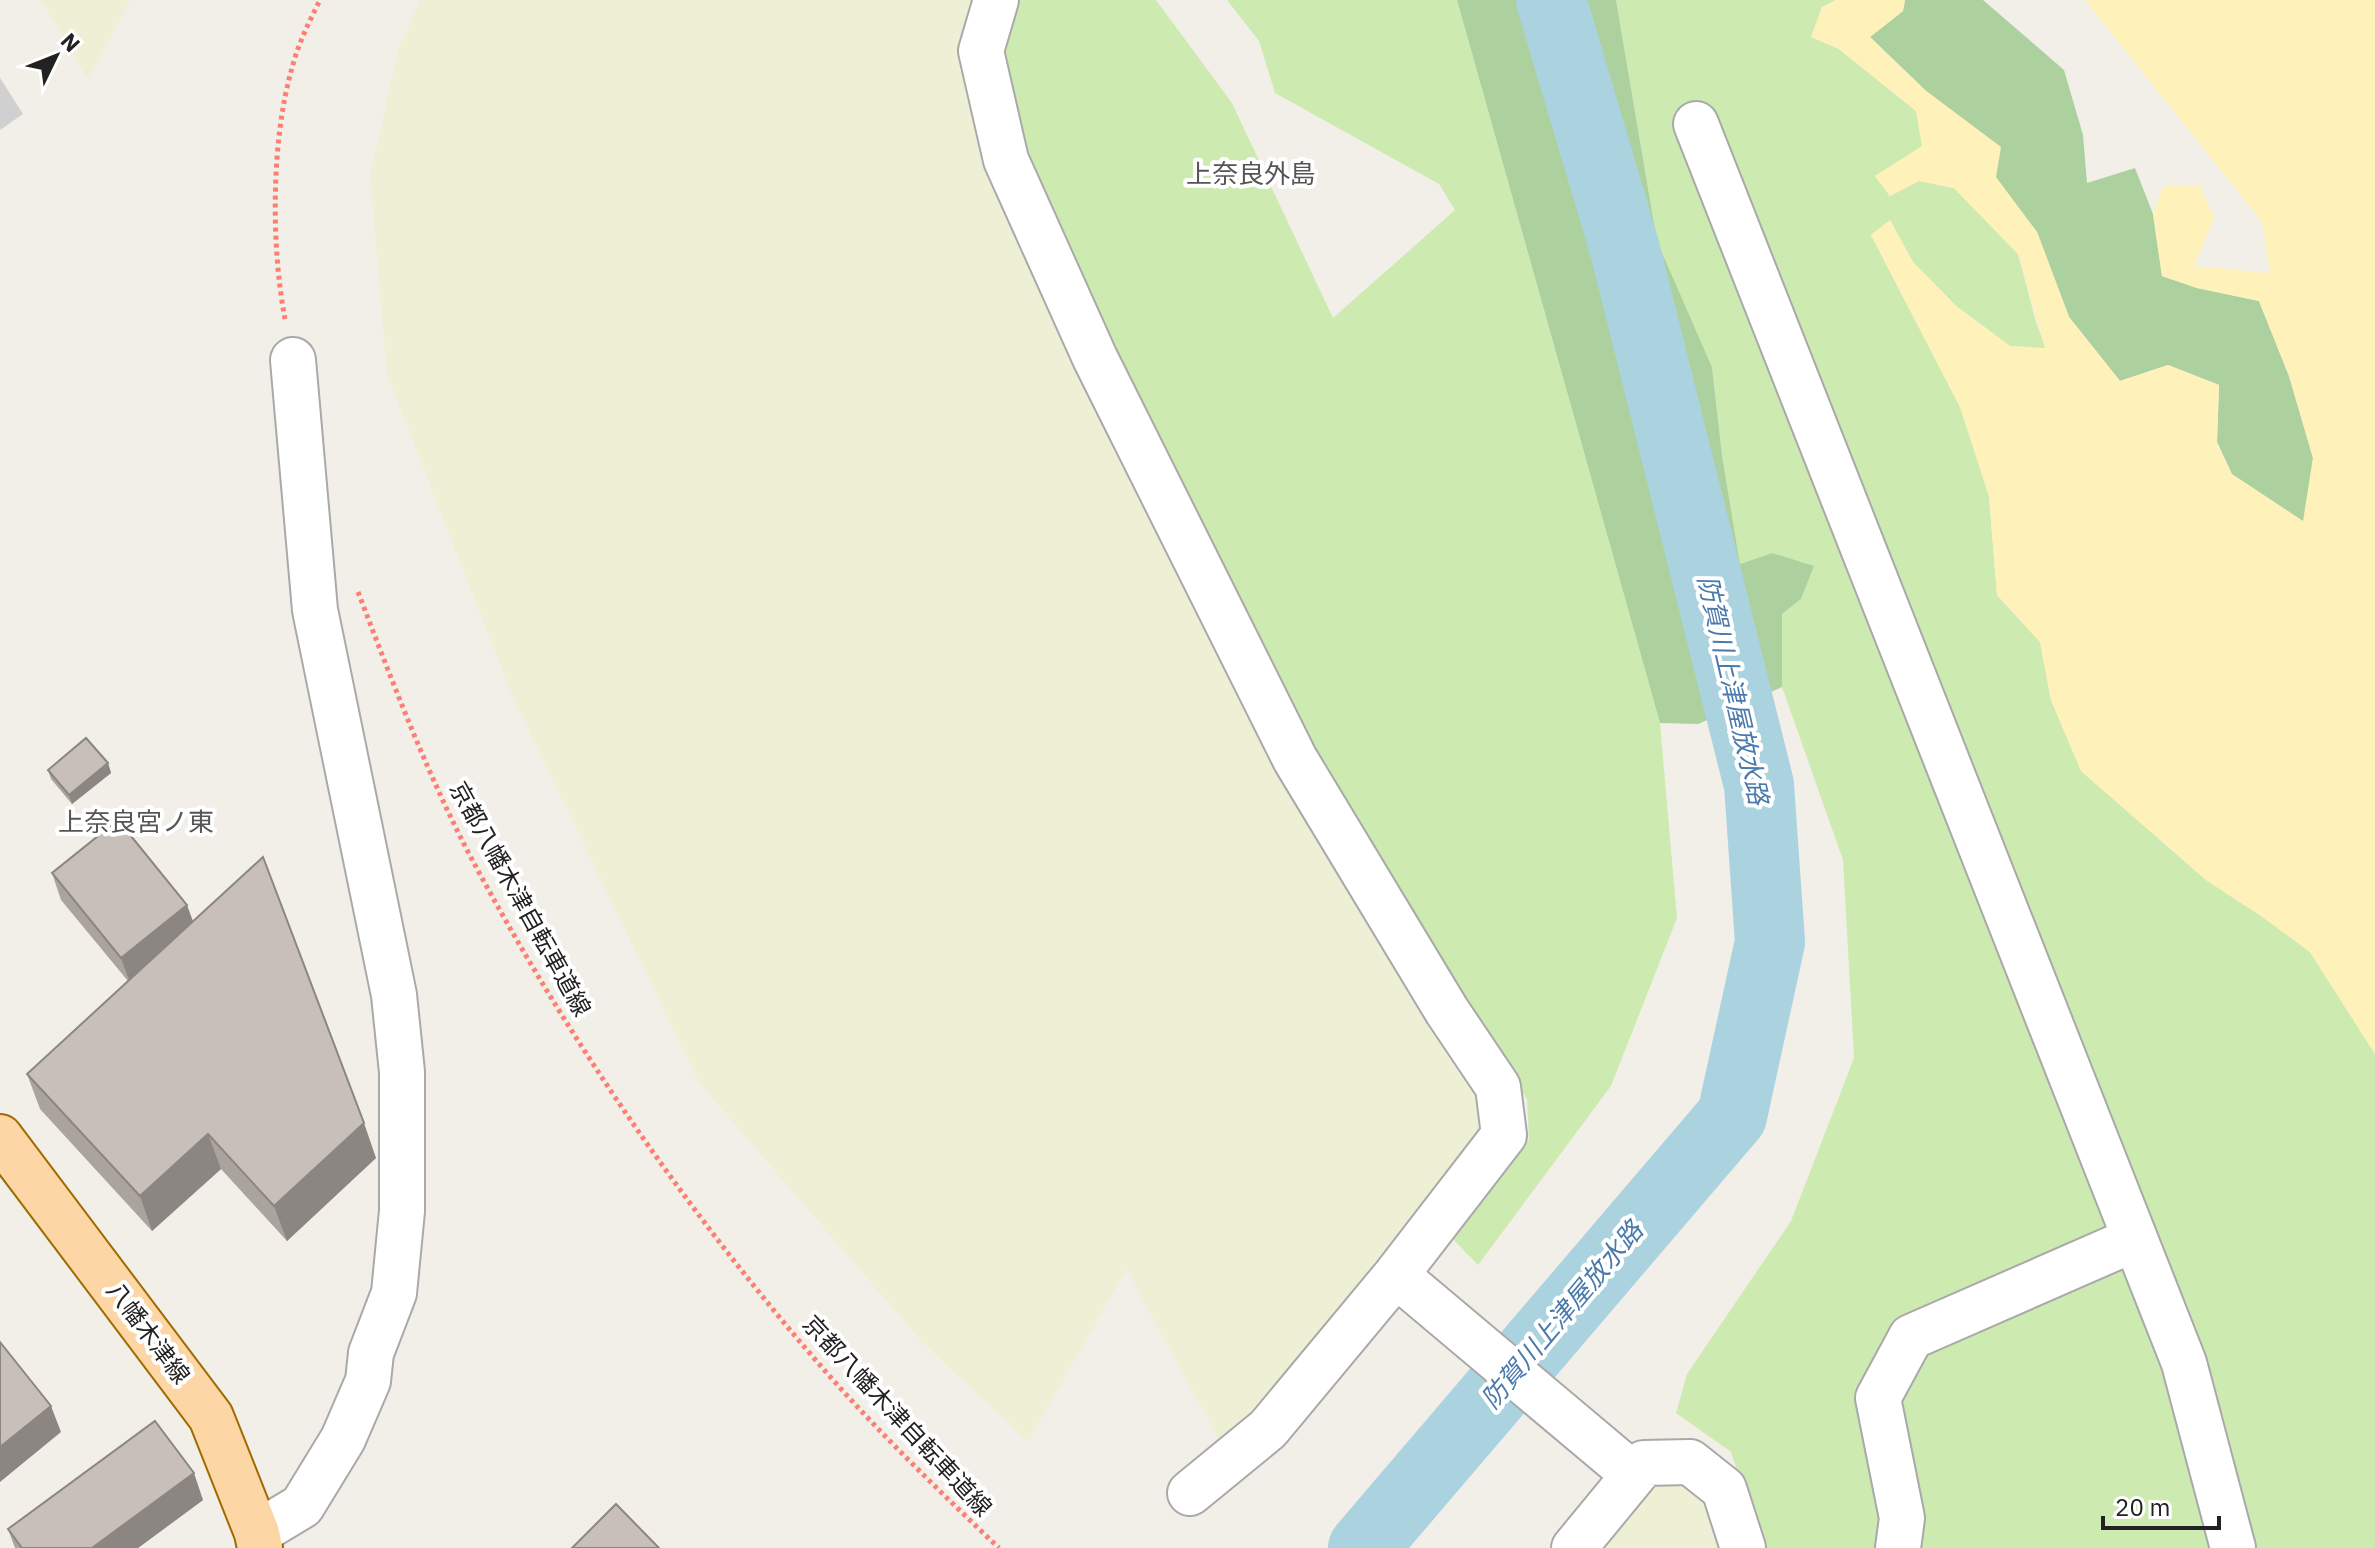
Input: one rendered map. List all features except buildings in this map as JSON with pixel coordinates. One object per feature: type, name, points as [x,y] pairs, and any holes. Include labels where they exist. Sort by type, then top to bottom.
[{"type":"main road","name":"八幡木津線","points":[[0,1137],[211,1417],[258,1541]]},
{"type":"street","points":[[996,0],[981,51],[1006,160],[1095,358],[1295,759],[1447,1011],[1498,1087],[1504,1135],[1396,1275],[1268,1429],[1190,1493]]},
{"type":"street","points":[[1696,124],[2184,1363],[2233,1548]]},
{"type":"street","points":[[258,1541],[302,1506],[343,1439],[368,1381],[371,1353],[394,1293],[402,1211],[402,1072],[394,995],[315,610],[293,360]]},
{"type":"street","points":[[1898,1548],[1902,1518],[1878,1398],[1911,1337],[2135,1239]]},
{"type":"street","points":[[1396,1275],[1634,1475]]},
{"type":"street","points":[[1574,1548],[1644,1463],[1690,1462],[1724,1489],[1743,1548]]},
{"type":"path","points":[[293,360],[280,291],[276,219],[278,140],[292,68],[303,34],[320,0]]},
{"type":"path","name":"京都八幡木津自転車道線","points":[[355,585],[423,755],[466,847],[605,1084],[703,1223],[814,1359],[877,1428],[999,1548]]},
{"type":"shaded area","points":[[0,78],[23,114],[0,130]]},
{"type":"green space","points":[[41,0],[131,0],[88,79]]},
{"type":"green space","points":[[420,0],[975,0],[964,27],[977,109],[1495,1091],[1492,1141],[1229,1458],[1126,1270],[1028,1442],[922,1342],[699,1083],[513,698],[387,375],[370,176],[398,50]]},
{"type":"green space","points":[[998,0],[1156,0],[1232,103],[1333,318],[1455,210],[1439,184],[1275,93],[1259,41],[1227,0],[1457,0],[1660,723],[1677,918],[1611,1086],[1478,1265],[1449,1235],[1529,1139],[1527,1099],[1404,906],[1272,677],[1045,209],[1000,54]]},
{"type":"green space","points":[[1457,0],[1616,0],[1657,241],[1712,367],[1722,455],[1740,564],[1772,553],[1814,566],[1801,599],[1782,614],[1782,687],[1698,724],[1660,723]]},
{"type":"green space","points":[[1616,0],[1836,0],[1822,7],[1812,37],[1839,49],[1916,111],[1923,146],[1875,176],[1890,196],[1919,181],[1954,188],[2018,254],[2046,349],[2010,346],[1956,306],[1913,262],[1890,221],[1871,235],[1960,407],[1989,496],[1997,595],[2040,642],[2051,700],[2081,771],[2206,880],[2310,952],[2375,1054],[2375,1548],[1763,1548],[1731,1452],[1676,1413],[1687,1374],[1791,1221],[1854,1058],[1843,860],[1782,687],[1782,614],[1801,599],[1772,553],[1740,564],[1722,455],[1712,367],[1657,241]]},
{"type":"green space","points":[[1905,0],[1983,0],[2064,70],[2083,135],[2087,183],[2135,168],[2153,214],[2162,276],[2197,288],[2259,301],[2289,376],[2313,458],[2304,522],[2232,475],[2217,442],[2219,385],[2168,365],[2120,381],[2069,317],[2037,232],[1925,90],[1870,37],[1903,11]]},
{"type":"green space","points":[[1680,1477],[1716,1493],[1740,1548],[1592,1548],[1637,1491]]},
{"type":"sand","points":[[1836,0],[1905,0],[1903,11],[1870,37],[1925,90],[2001,147],[1996,177],[2037,232],[2069,317],[2120,381],[2168,365],[2219,385],[2217,442],[2232,474],[2303,521],[2313,458],[2289,376],[2259,301],[2197,288],[2162,276],[2153,214],[2164,185],[2200,185],[2214,218],[2194,266],[2270,273],[2262,222],[2085,0],[2375,0],[2375,1054],[2310,952],[2206,880],[2081,771],[2051,700],[2040,642],[1997,595],[1989,496],[1960,407],[1871,235],[1890,220],[1913,262],[1956,306],[2010,346],[2045,348],[2018,254],[1954,188],[1919,181],[1890,196],[1875,176],[1922,146],[1916,111],[1839,49],[1811,37],[1822,7]]},
{"type":"waterway","name":"防賀川上津屋放水路","points":[[1363,1548],[1732,1116],[1770,942],[1759,785],[1624,246],[1551,0]]},
{"type":"district","name":"上奈良外島","points":[[1251,174]]},
{"type":"district","name":"上奈良宮ノ東","points":[[136,822]]}]
